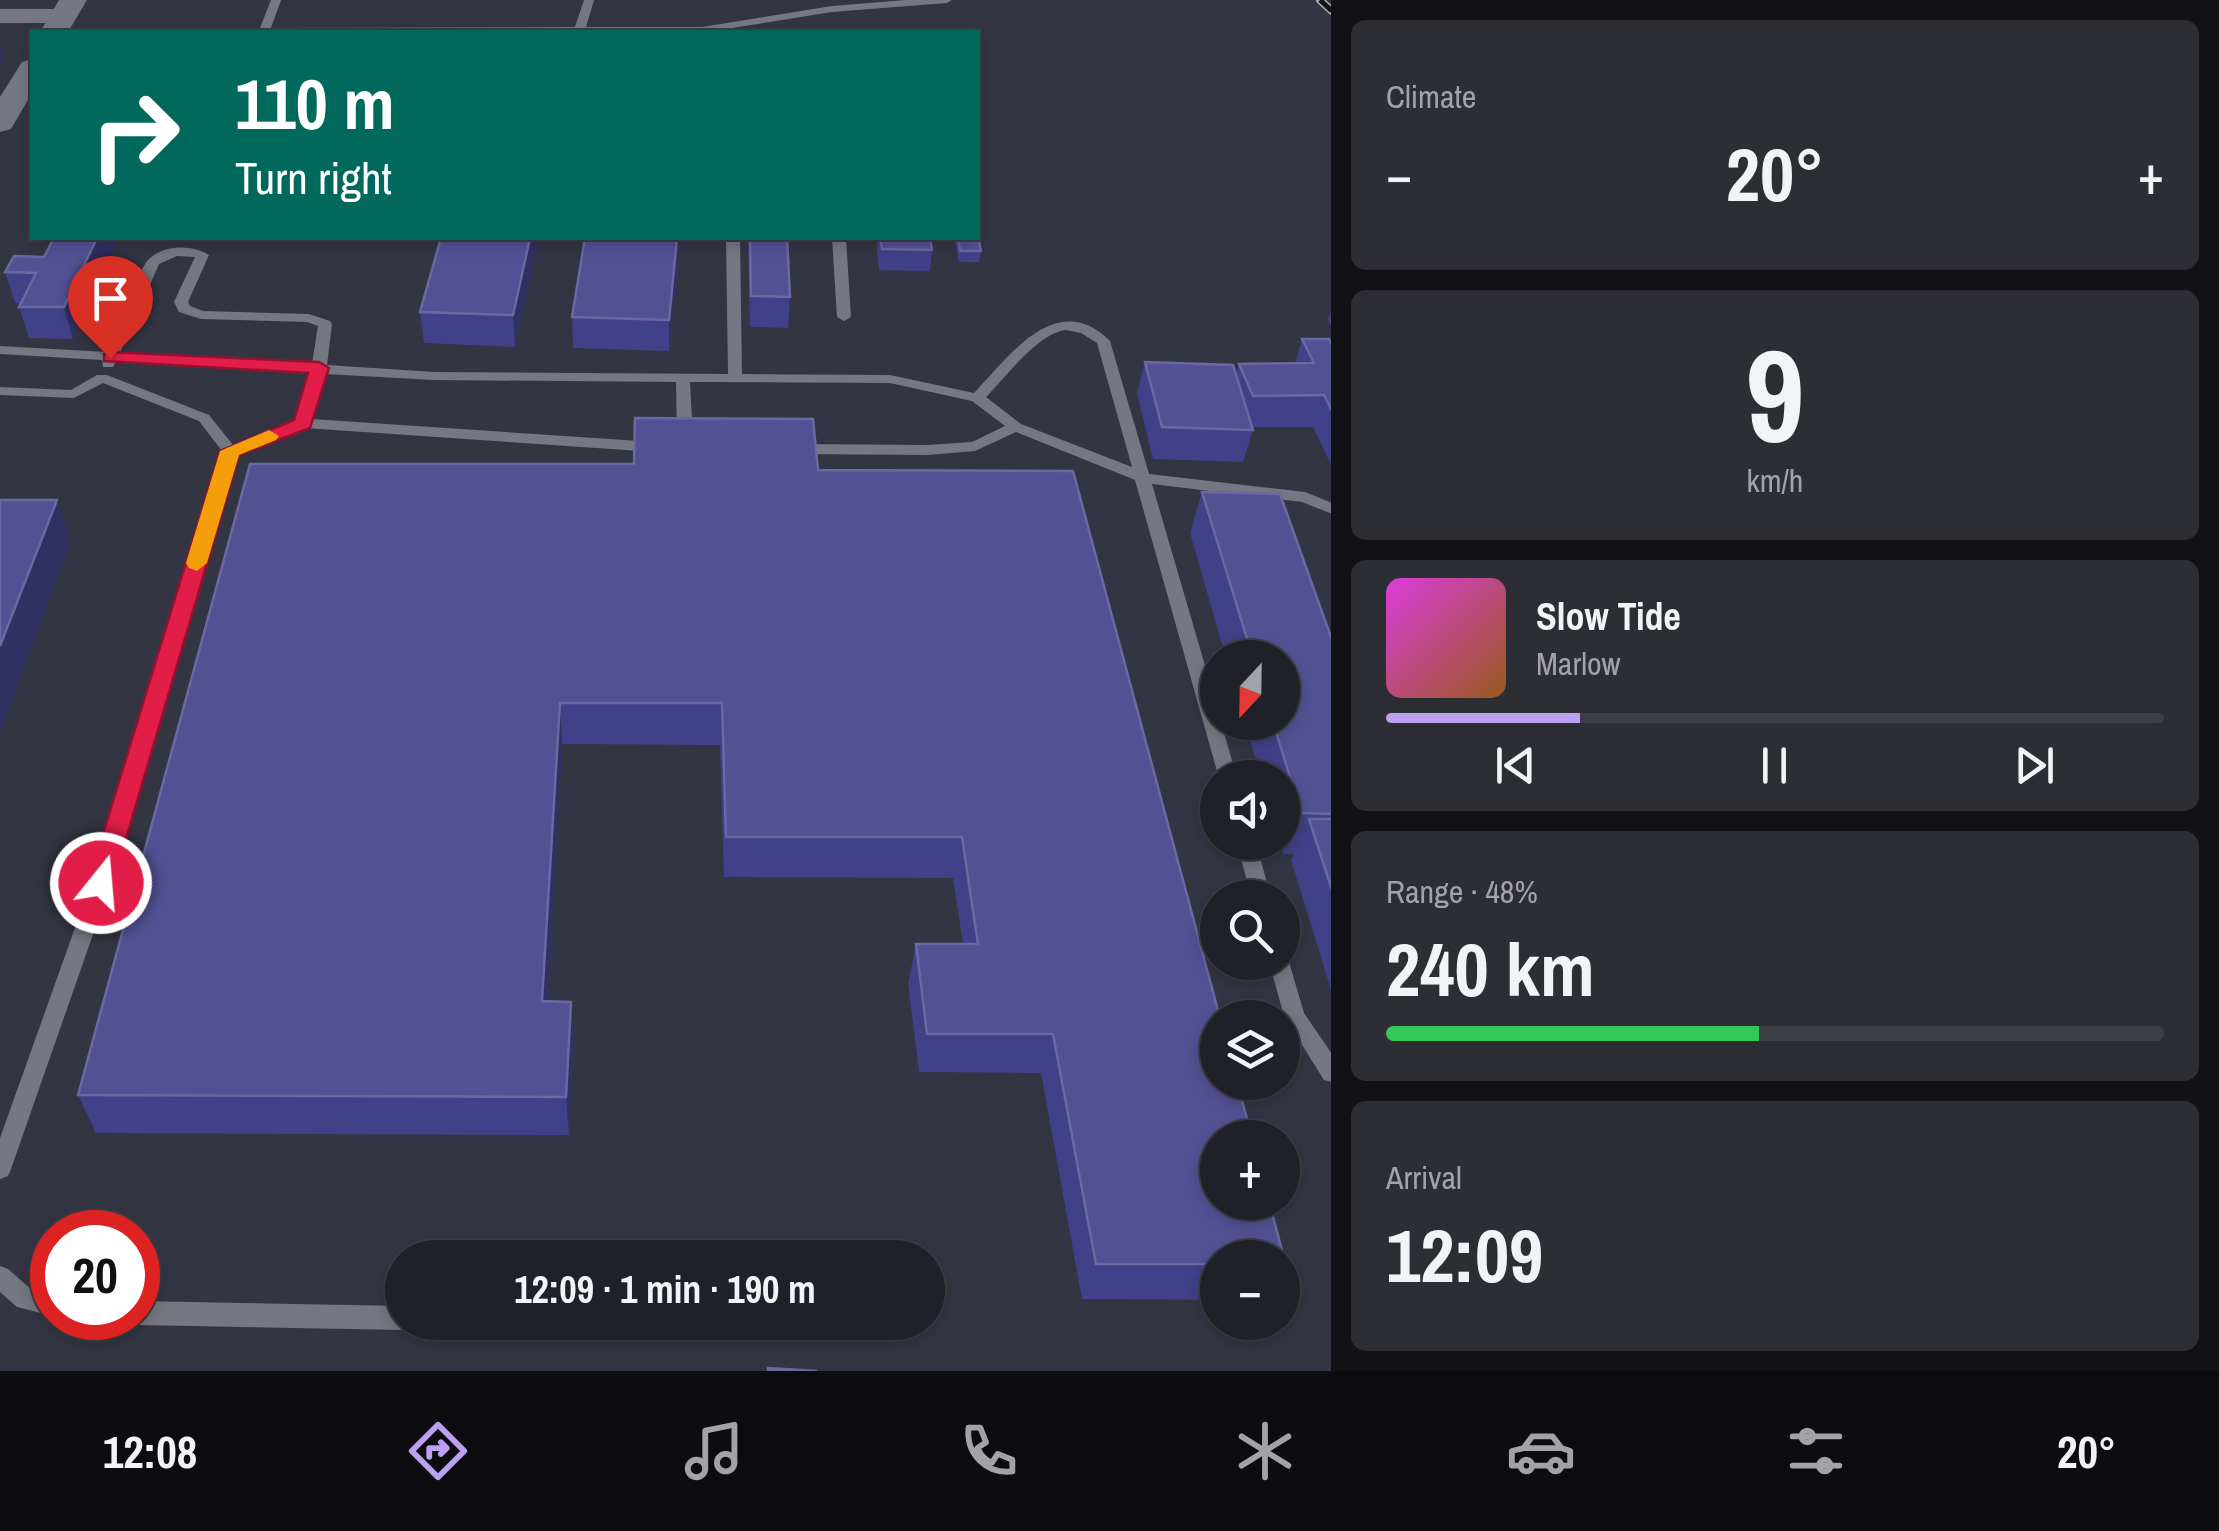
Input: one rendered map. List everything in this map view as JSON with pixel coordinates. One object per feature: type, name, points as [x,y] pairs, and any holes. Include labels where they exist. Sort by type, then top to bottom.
[{"type":"street","points":[[0,16],[63,16]]},
{"type":"street","points":[[0,123],[30,71]]},
{"type":"lane","points":[[265,30],[276,0]]},
{"type":"lane","points":[[589,0],[580,30],[702,30],[803,13],[947,0]]},
{"type":"lane","points":[[803,13],[808,0]]},
{"type":"lane","points":[[734,240],[735,376]]},
{"type":"lane","points":[[839,240],[844,317]]},
{"type":"lane","points":[[0,392],[74,394],[102,378],[154,262],[167,253],[188,250],[202,255],[182,302],[184,309],[200,315],[309,318],[325,324],[319,368],[303,424]]},
{"type":"lane","points":[[977,398],[1050,328],[1090,330],[1103,341],[1223,760]]},
{"type":"lane","points":[[0,350],[434,376],[890,380],[977,398],[1016,428],[1144,478],[1305,497],[1331,509]]},
{"type":"lane","points":[[683,376],[686,449]]},
{"type":"lane","points":[[102,378],[204,418],[230,451]]},
{"type":"lane","points":[[230,451],[303,424],[704,449]]},
{"type":"lane","points":[[779,449],[975,446],[1016,428]]},
{"type":"lane","points":[[0,1169],[101,883],[230,451]]},
{"type":"lane","points":[[1284,980],[1294,1016],[1331,1072]]},
{"type":"lane","points":[[0,1277],[30,1300]]},
{"type":"lane","points":[[160,1313],[385,1318]]},
{"type":"shaded area","points":[[0,0],[1331,0],[1331,1371],[0,1371]]},
{"type":"building","points":[[53,240],[96,240],[64,307],[19,307],[36,273],[5,272],[14,256],[44,257]]},
{"type":"building","points":[[440,240],[530,240],[513,315],[420,312]]},
{"type":"building","points":[[585,240],[677,240],[669,320],[572,317]]},
{"type":"building","points":[[750,240],[787,240],[790,297],[751,296]]},
{"type":"building","points":[[880,240],[930,240],[932,250],[882,249]]},
{"type":"building","points":[[958,240],[979,240],[981,251],[960,251]]},
{"type":"building","points":[[1302,339],[1329,339],[1331,409],[1324,395],[1253,396],[1239,364],[1314,363]]},
{"type":"building","points":[[1145,362],[1233,365],[1253,430],[1162,427]]},
{"type":"building","points":[[635,418],[813,419],[818,470],[1073,471],[1200,944],[1200,980],[1210,980],[1215,1000],[1200,1000],[1200,1100],[1242,1100],[1247,1120],[1200,1120],[1200,1220],[1274,1220],[1279,1240],[1200,1240],[1200,1264],[1096,1264],[1053,1034],[927,1034],[916,944],[978,944],[962,837],[726,837],[722,703],[560,703],[542,1001],[571,1002],[566,1097],[78,1095],[250,464],[634,464]]},
{"type":"building","points":[[1202,492],[1280,494],[1331,637],[1331,814],[1301,813],[1300,760],[1285,760],[1279,740],[1300,740],[1300,640],[1247,640]]},
{"type":"building","points":[[0,500],[57,500],[0,646]]},
{"type":"building","points":[[1309,819],[1331,819],[1331,887]]},
{"type":"building","points":[[768,1368],[817,1371],[768,1371]]},
{"type":"railway","points":[[1320,0],[1331,10]]},
{"type":"slow traffic","points":[[197,563],[230,451],[269,436]]},
{"type":"route","points":[[101,883],[230,451],[303,424],[319,368],[110,358]]}]
